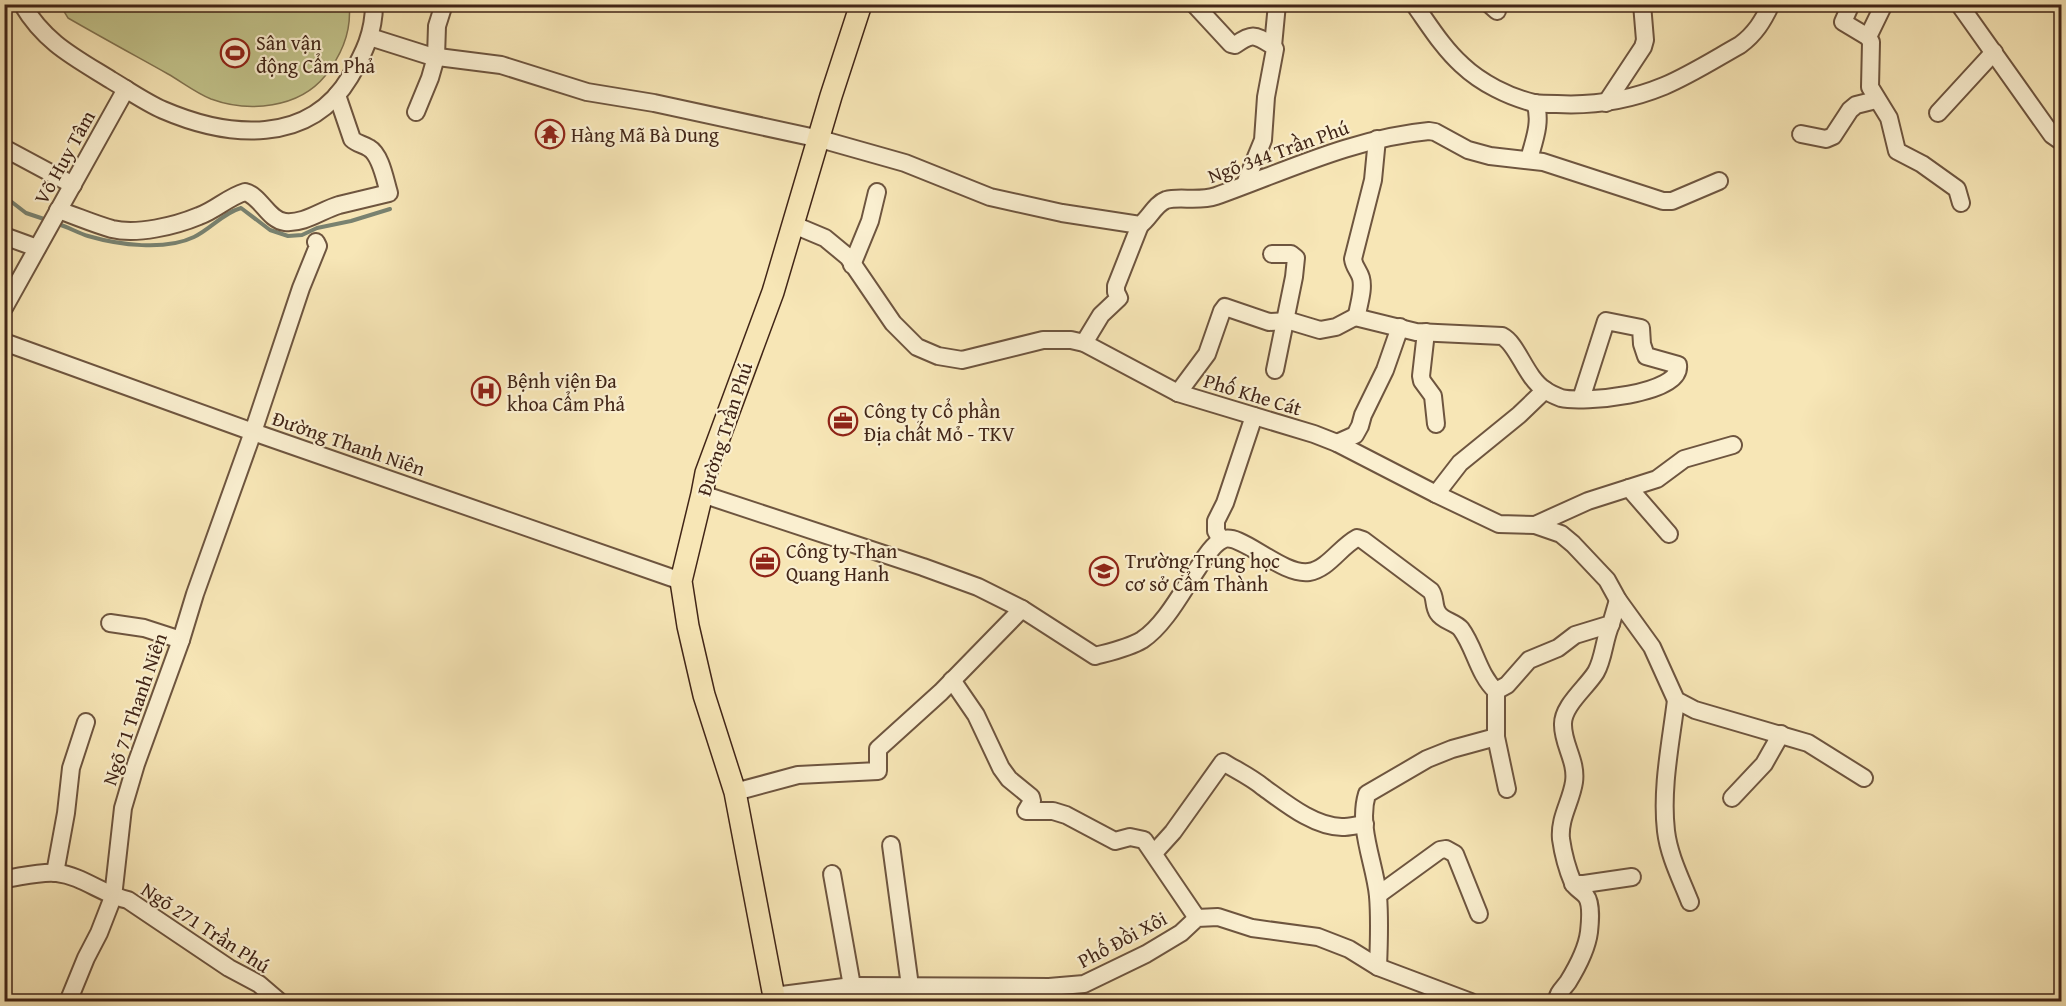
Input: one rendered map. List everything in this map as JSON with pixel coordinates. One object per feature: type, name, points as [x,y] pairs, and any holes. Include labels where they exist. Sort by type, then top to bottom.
[{"type":"main road","name":"Đường Trần Phú","points":[[774,999],[735,792],[704,695],[688,626],[681,581],[705,473],[773,292],[831,96],[861,4]]},
{"type":"street","points":[[22,4],[32,21],[59,48],[162,109],[212,126],[249,130],[278,129],[303,121],[325,108],[337,95],[360,61],[374,23],[374,4]]},
{"type":"street","points":[[1194,4],[1231,44],[1235,45],[1248,35],[1254,35],[1273,46]]},
{"type":"street","points":[[1245,184],[1263,140],[1266,97],[1275,55],[1273,46],[1277,4]]},
{"type":"street","points":[[1606,102],[1643,47],[1645,39],[1642,4]]},
{"type":"street","points":[[1416,5],[1445,47],[1463,66],[1500,90],[1535,103],[1567,104],[1606,102],[1632,97],[1665,86],[1750,38],[1763,21],[1771,4]]},
{"type":"street","points":[[1851,4],[1843,22],[1868,37],[1871,54],[1870,87],[1889,118],[1897,151],[1950,183],[1957,189],[1961,203]]},
{"type":"street","points":[[1868,37],[1884,4]]},
{"type":"street","points":[[1959,4],[2052,135],[2061,142]]},
{"type":"street","points":[[416,112],[436,57],[437,26],[442,6]]},
{"type":"street","points":[[370,37],[436,57],[501,65],[587,92],[654,103],[820,139],[905,163],[990,197],[1062,213],[1140,225],[1116,285],[1119,298],[1101,315],[1084,343]]},
{"type":"street","points":[[1938,113],[1994,52]]},
{"type":"street","name":"Võ Huy Tâm","points":[[4,308],[126,89]]},
{"type":"street","points":[[58,210],[113,229],[129,231],[154,229],[201,216],[235,195],[245,192],[257,198],[274,216],[285,222],[313,216],[336,206],[388,193],[375,153],[352,139],[337,95]]},
{"type":"street","points":[[1801,134],[1826,139],[1833,136],[1850,110],[1856,105],[1876,100]]},
{"type":"street","points":[[1529,159],[1537,127],[1538,112],[1535,103]]},
{"type":"street","name":"Ngõ 344 Trần Phú","points":[[1140,225],[1161,203],[1168,200],[1203,200],[1351,146],[1377,139],[1429,131],[1468,150],[1490,156],[1529,159],[1663,201],[1672,201],[1719,181]]},
{"type":"street","points":[[1178,393],[1208,354],[1225,307],[1269,322],[1295,322],[1320,330],[1336,327],[1357,315],[1362,284],[1353,259],[1373,180],[1377,139]]},
{"type":"street","points":[[4,148],[74,185]]},
{"type":"street","points":[[852,265],[870,221],[877,192]]},
{"type":"street","name":"Phố Khe Cát","points":[[794,225],[825,238],[848,257],[893,323],[909,341],[938,356],[962,360],[1043,340],[1071,340],[1084,343],[1178,393],[1314,434],[1336,443],[1499,524],[1535,525],[1563,511],[1657,479],[1684,459],[1733,445]]},
{"type":"street","points":[[4,236],[37,248]]},
{"type":"street","name":"Ngõ 71 Thanh Niên","points":[[68,1002],[113,897],[123,808],[136,764],[181,640],[301,288],[318,246],[316,242]]},
{"type":"street","points":[[1272,254],[1291,254],[1296,258],[1275,370]]},
{"type":"street","points":[[1355,317],[1416,332],[1482,334],[1506,338],[1533,381],[1560,397],[1581,399],[1599,399],[1644,392],[1659,386],[1676,374],[1678,365],[1646,356],[1642,344],[1641,328],[1606,321],[1581,399]]},
{"type":"street","points":[[1336,443],[1355,435],[1360,426],[1385,370],[1400,327]]},
{"type":"street","points":[[1426,332],[1421,376],[1433,396],[1436,424]]},
{"type":"street","name":"Đường Thanh Niên","points":[[4,342],[253,432],[681,581]]},
{"type":"street","points":[[1436,494],[1460,463],[1520,415],[1545,390]]},
{"type":"street","points":[[1221,540],[1216,531],[1216,521],[1225,503],[1254,416]]},
{"type":"street","points":[[1629,488],[1669,534]]},
{"type":"street","points":[[702,494],[978,587],[1022,609],[1095,656],[1113,652],[1141,640],[1156,628],[1209,553],[1221,540],[1230,537],[1270,561],[1308,572],[1320,568],[1348,543],[1357,538],[1363,540],[1431,591],[1435,596],[1435,608],[1438,615],[1461,629],[1485,678],[1496,691],[1496,737],[1507,789]]},
{"type":"street","points":[[1561,534],[1559,524],[1563,511]]},
{"type":"street","points":[[1535,525],[1561,534],[1594,564],[1607,580],[1618,600],[1652,647],[1676,700],[1667,774],[1666,831],[1676,867],[1690,902]]},
{"type":"street","points":[[1557,1002],[1557,997],[1567,984],[1589,934],[1589,904],[1574,884],[1561,840],[1562,821],[1572,792],[1575,773],[1562,727],[1563,719],[1578,693],[1597,670],[1605,637],[1618,600]]},
{"type":"street","points":[[735,792],[798,775],[878,771],[878,749],[952,680],[1022,609]]},
{"type":"street","points":[[110,623],[144,628],[181,640]]},
{"type":"street","points":[[1496,691],[1507,685],[1529,660],[1558,648],[1575,635],[1611,624]]},
{"type":"street","points":[[952,680],[976,715],[1001,768],[1009,779],[1031,797],[1032,801],[1026,811],[1053,811],[1066,815],[1115,842],[1136,836],[1144,840],[1197,918]]},
{"type":"street","points":[[1676,700],[1695,710],[1808,743],[1864,778]]},
{"type":"street","points":[[56,873],[71,768],[86,722]]},
{"type":"street","points":[[1732,798],[1764,764],[1781,734]]},
{"type":"street","points":[[1378,967],[1378,895],[1365,824],[1364,803],[1367,794],[1427,759],[1452,749],[1496,737]]},
{"type":"street","points":[[1154,854],[1173,832],[1223,762],[1263,786],[1295,811],[1341,827],[1365,824]]},
{"type":"street","points":[[891,845],[909,986]]},
{"type":"street","points":[[1378,895],[1440,850],[1446,849],[1455,854],[1479,914]]},
{"type":"street","name":"Ngõ 271 Trần Phú","points":[[4,879],[56,873],[84,881],[113,897],[128,900],[229,968],[259,984],[280,1002]]},
{"type":"street","points":[[832,874],[852,986]]},
{"type":"street","points":[[1574,884],[1632,877]]},
{"type":"street","name":"Phố Đồi Xôi","points":[[774,999],[852,986],[1049,987],[1084,984],[1146,954],[1180,933],[1197,918],[1218,917],[1252,928],[1318,937],[1349,950],[1378,967],[1471,1002]]},
{"type":"green space","name":"Sân vận động Cẩm Phả","points":[[349,4],[349,24],[344,43],[325,76],[302,95],[272,105],[257,106],[241,106],[205,97],[68,18],[60,5]]},
{"type":"waterway","points":[[4,196],[26,213],[44,219]]},
{"type":"waterway","points":[[58,224],[100,239],[128,244],[156,245],[170,244],[194,237],[241,208],[270,230],[288,236],[302,235],[317,228],[390,209]]},
{"type":"place","name":"Sân vận động Cẩm Phả","points":[[235,53]]},
{"type":"place","name":"Hàng Mã Bà Dung","points":[[550,134]]},
{"type":"place","name":"Bệnh viện Đa khoa Cẩm Phả","points":[[486,391]]},
{"type":"place","name":"Công ty Cổ phần Địa chất Mỏ - TKV","points":[[843,421]]},
{"type":"place","name":"Công ty Than Quang Hanh","points":[[765,562]]},
{"type":"place","name":"Trường Trung học cơ sở Cẩm Thành","points":[[1104,571]]}]
